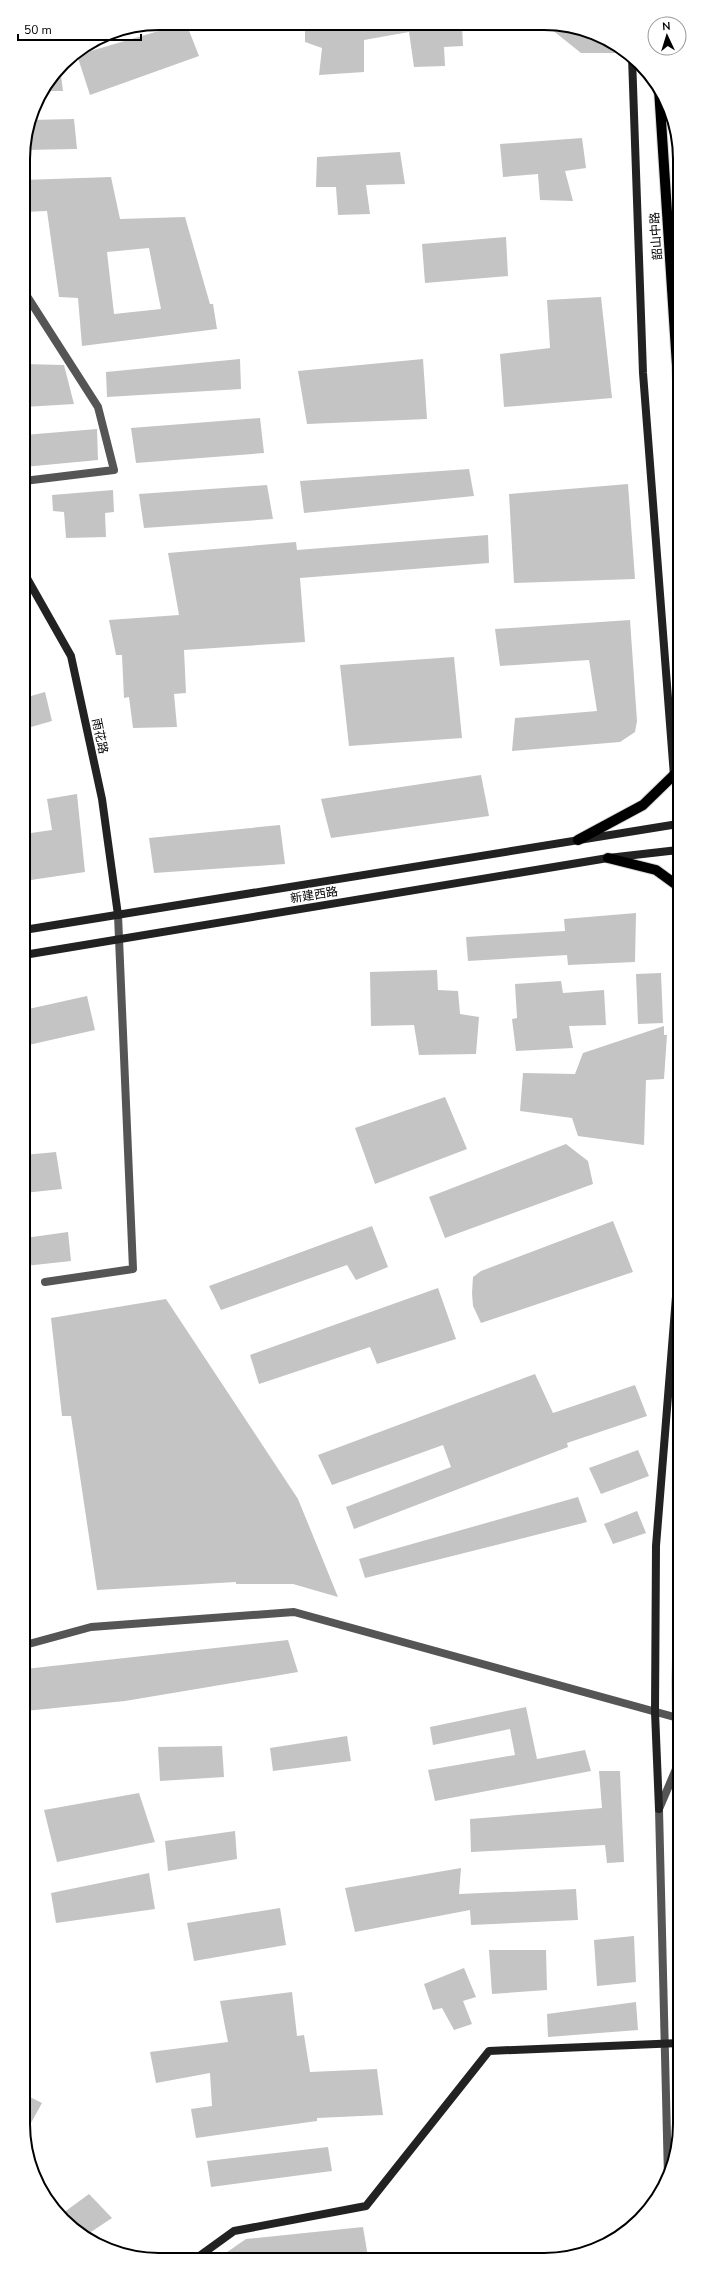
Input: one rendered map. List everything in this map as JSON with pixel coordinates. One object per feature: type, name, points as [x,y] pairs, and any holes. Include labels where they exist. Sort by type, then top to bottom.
[{"type":"main road","name":"韶山中路","points":[[660,102],[673,304]]},
{"type":"main road","points":[[578,840],[643,805],[673,776]]},
{"type":"main road","points":[[608,858],[656,870],[673,882]]},
{"type":"street","points":[[632,66],[643,374],[673,737]]},
{"type":"street","points":[[30,301],[98,407],[114,470],[30,480]]},
{"type":"street","name":"雨花路","points":[[30,584],[71,656],[102,799],[118,915]]},
{"type":"street","name":"新建西路","points":[[30,929],[673,825]]},
{"type":"street","name":"新建西路","points":[[30,954],[608,858],[673,851]]},
{"type":"street","points":[[45,1282],[133,1269],[118,915]]},
{"type":"street","points":[[667,2161],[659,1809],[655,1712],[656,1546],[673,1334]]},
{"type":"street","points":[[30,1644],[91,1627],[294,1612],[673,1717]]},
{"type":"street","points":[[659,1809],[673,1776]]},
{"type":"street","points":[[204,2253],[234,2231],[366,2206],[489,2052],[673,2043]]},
{"type":"building","points":[[162,30],[189,30],[199,56],[90,95],[78,59],[87,52]]},
{"type":"building","points":[[305,30],[462,30],[463,46],[444,47],[445,66],[414,67],[409,32],[364,40],[364,72],[319,75],[322,48],[305,42]]},
{"type":"building","points":[[553,31],[569,32],[586,37],[609,47],[617,53],[581,53]]},
{"type":"building","points":[[61,75],[63,91],[49,91]]},
{"type":"building","points":[[74,119],[77,149],[30,150],[36,120]]},
{"type":"building","points":[[582,138],[586,168],[565,171],[573,201],[540,200],[538,174],[503,177],[500,144]]},
{"type":"building","points":[[400,152],[405,184],[366,185],[370,214],[338,215],[336,187],[316,187],[317,157]]},
{"type":"building","points":[[111,177],[120,219],[185,217],[210,304],[213,304],[217,329],[82,346],[78,298],[59,297],[47,211],[30,212],[30,180]],"holes":[[[149,248],[161,309],[114,314],[107,252]]]},
{"type":"building","points":[[506,237],[508,276],[425,283],[422,244]]},
{"type":"building","points":[[601,297],[612,398],[504,407],[500,354],[550,348],[547,300]]},
{"type":"building","points":[[240,359],[241,389],[107,397],[106,372]]},
{"type":"building","points":[[423,359],[427,419],[307,424],[298,371]]},
{"type":"building","points":[[30,364],[64,365],[74,404],[30,407]]},
{"type":"building","points":[[260,418],[264,453],[136,463],[131,428]]},
{"type":"building","points":[[97,429],[98,460],[30,466],[30,435]]},
{"type":"building","points":[[469,469],[474,496],[304,513],[300,481]]},
{"type":"building","points":[[628,484],[635,579],[514,583],[509,494]]},
{"type":"building","points":[[267,485],[273,519],[144,528],[139,494]]},
{"type":"building","points":[[113,490],[114,512],[105,513],[106,537],[66,538],[64,512],[53,511],[52,495]]},
{"type":"building","points":[[488,535],[489,563],[300,578],[305,642],[184,650],[186,693],[174,694],[177,727],[133,728],[129,697],[124,698],[122,655],[116,655],[109,620],[179,615],[168,553],[296,542],[297,550]]},
{"type":"building","points":[[630,620],[637,721],[635,732],[620,742],[512,751],[515,718],[597,711],[589,660],[500,666],[495,629]]},
{"type":"building","points":[[454,657],[462,738],[349,746],[340,665]]},
{"type":"building","points":[[45,692],[52,721],[30,727],[30,696]]},
{"type":"building","points":[[481,775],[489,816],[331,838],[321,799]]},
{"type":"building","points":[[77,794],[85,872],[30,880],[30,833],[52,830],[47,799]]},
{"type":"building","points":[[280,825],[285,864],[154,873],[149,838]]},
{"type":"building","points":[[636,913],[635,962],[568,965],[567,955],[468,961],[466,937],[565,931],[564,919]]},
{"type":"building","points":[[437,970],[438,990],[458,991],[460,1014],[479,1017],[476,1054],[419,1055],[414,1025],[371,1026],[370,972]]},
{"type":"building","points":[[661,973],[663,1023],[638,1024],[636,974]]},
{"type":"building","points":[[561,981],[563,993],[604,990],[606,1025],[569,1026],[573,1048],[516,1051],[512,1019],[517,1018],[515,984]]},
{"type":"building","points":[[87,996],[95,1030],[30,1045],[30,1009]]},
{"type":"building","points":[[664,1026],[664,1035],[667,1035],[664,1079],[646,1080],[644,1145],[578,1136],[572,1118],[520,1111],[523,1073],[575,1074],[583,1053]]},
{"type":"building","points":[[445,1097],[467,1149],[375,1184],[355,1128]]},
{"type":"building","points":[[566,1144],[588,1161],[593,1184],[445,1238],[429,1197]]},
{"type":"building","points":[[56,1152],[62,1189],[30,1192],[30,1154]]},
{"type":"building","points":[[613,1221],[633,1272],[481,1323],[473,1306],[473,1277],[481,1271]]},
{"type":"building","points":[[372,1226],[388,1267],[356,1280],[347,1265],[221,1310],[209,1286]]},
{"type":"building","points":[[68,1232],[71,1261],[30,1265],[30,1237]]},
{"type":"building","points":[[438,1288],[456,1339],[377,1364],[370,1347],[259,1384],[250,1355]]},
{"type":"building","points":[[166,1299],[298,1499],[338,1597],[293,1584],[236,1584],[236,1582],[97,1590],[71,1416],[62,1416],[51,1318]]},
{"type":"building","points":[[535,1374],[553,1413],[635,1385],[647,1416],[567,1443],[568,1447],[354,1529],[346,1507],[451,1467],[443,1445],[332,1485],[318,1455]]},
{"type":"building","points":[[638,1450],[649,1476],[601,1494],[589,1468]]},
{"type":"building","points":[[578,1497],[587,1522],[365,1578],[359,1559]]},
{"type":"building","points":[[637,1511],[646,1533],[613,1544],[604,1524]]},
{"type":"building","points":[[288,1640],[298,1672],[125,1701],[30,1710],[30,1668]]},
{"type":"building","points":[[526,1707],[537,1759],[585,1750],[591,1771],[435,1801],[428,1770],[515,1755],[510,1729],[433,1745],[430,1727]]},
{"type":"building","points":[[347,1736],[351,1761],[273,1771],[270,1748]]},
{"type":"building","points":[[222,1746],[224,1777],[160,1781],[158,1747]]},
{"type":"building","points":[[599,1771],[620,1771],[624,1862],[607,1863],[605,1845],[471,1852],[470,1819],[602,1808]]},
{"type":"building","points":[[139,1793],[155,1842],[57,1862],[44,1810]]},
{"type":"building","points":[[235,1831],[237,1859],[168,1871],[165,1841]]},
{"type":"building","points":[[461,1868],[459,1894],[576,1889],[578,1920],[471,1925],[470,1910],[355,1932],[345,1888]]},
{"type":"building","points":[[149,1873],[155,1909],[56,1923],[51,1893]]},
{"type":"building","points":[[280,1908],[286,1945],[194,1961],[187,1923]]},
{"type":"building","points":[[634,1936],[636,1982],[597,1986],[594,1940]]},
{"type":"building","points":[[489,1950],[546,1950],[547,1990],[492,1994]]},
{"type":"building","points":[[464,1968],[476,1997],[463,2001],[472,2024],[454,2030],[442,2008],[433,2010],[424,1984]]},
{"type":"building","points":[[292,1992],[297,2036],[304,2035],[310,2072],[377,2069],[383,2115],[317,2118],[317,2121],[196,2138],[191,2109],[212,2106],[210,2073],[156,2083],[150,2052],[228,2042],[220,2001]]},
{"type":"building","points":[[636,2002],[638,2030],[548,2037],[547,2014]]},
{"type":"building","points":[[30,2097],[42,2103],[30,2125]]},
{"type":"building","points":[[328,2147],[332,2171],[211,2187],[207,2161]]},
{"type":"building","points":[[89,2194],[112,2218],[90,2233],[65,2212]]},
{"type":"building","points":[[363,2227],[367,2253],[226,2253],[246,2239]]}]
